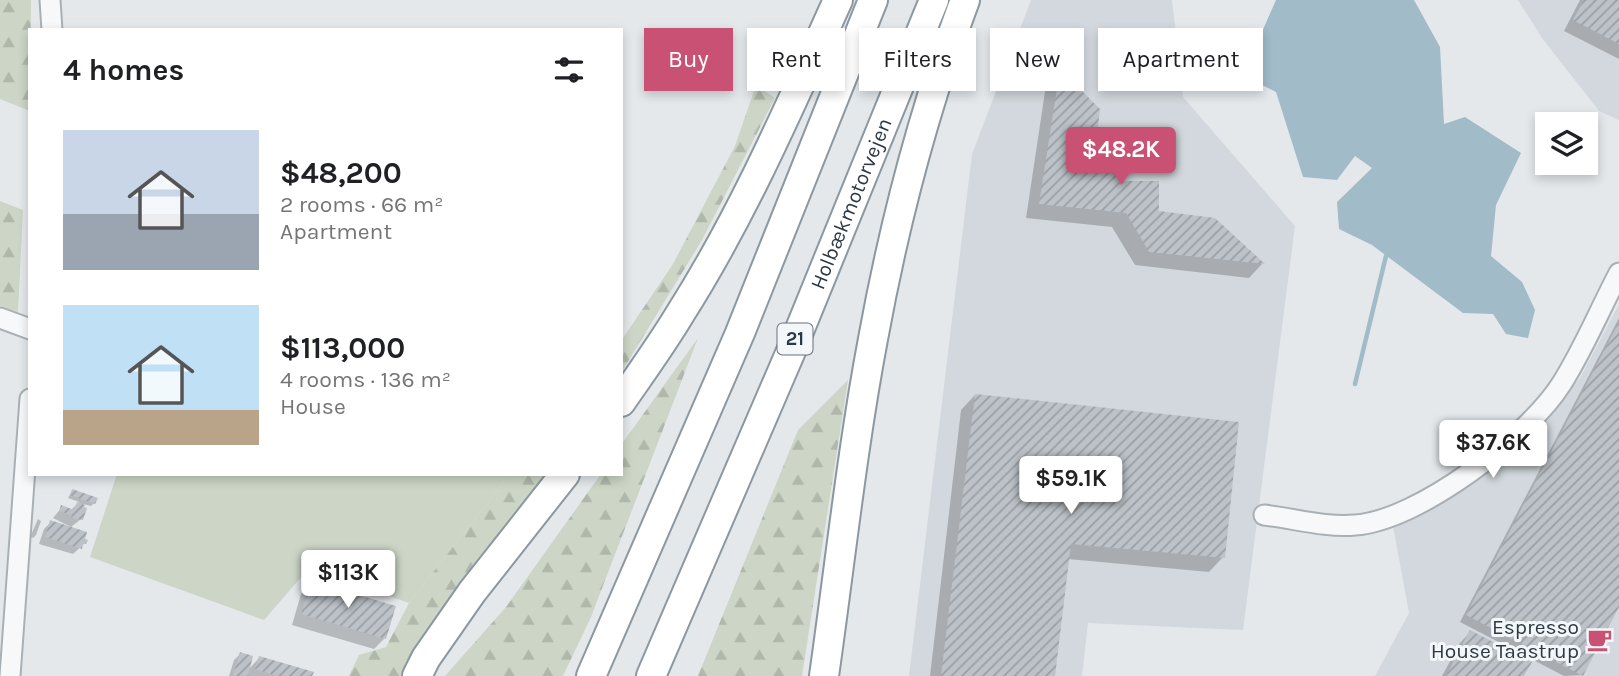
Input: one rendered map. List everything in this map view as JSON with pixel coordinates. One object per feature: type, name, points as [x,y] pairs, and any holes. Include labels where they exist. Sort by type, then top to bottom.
[{"type":"highway","points":[[623,399],[681,313],[737,212],[788,113],[838,0]]},
{"type":"highway","name":"21","points":[[591,676],[740,333],[873,0]]},
{"type":"highway","name":"Holbækmotorvejen","points":[[651,676],[790,351],[934,0]]},
{"type":"highway","points":[[824,676],[875,328],[893,244],[919,145],[964,0]]},
{"type":"highway","points":[[417,676],[426,658],[472,592],[563,476]]},
{"type":"street","points":[[50,0],[52,28]]},
{"type":"street","points":[[1264,515],[1354,526],[1394,516],[1441,491],[1479,464],[1534,418],[1562,383],[1619,273]]},
{"type":"street","points":[[0,318],[28,328]]},
{"type":"street","points":[[10,676],[28,427]]},
{"type":"shaded area","points":[[1031,0],[1172,0],[1175,28],[1098,28],[1098,91],[1182,91],[1183,97],[1295,226],[1243,630],[1088,623],[1082,676],[909,676],[972,154],[996,91],[1084,91],[1084,28],[1020,28]]},
{"type":"shaded area","points":[[1518,0],[1619,0],[1619,120],[1599,111],[1542,38]]},
{"type":"shaded area","points":[[1619,304],[1619,676],[1375,676],[1409,613],[1393,526],[1477,479],[1539,426],[1580,378]]},
{"type":"green space","points":[[0,0],[31,0],[31,28],[28,28],[28,110],[0,99]]},
{"type":"green space","points":[[754,91],[765,91],[775,98],[702,240],[623,370],[623,338],[673,264],[735,146]]},
{"type":"green space","points":[[0,201],[23,210],[18,312],[0,306]]},
{"type":"green space","points":[[698,338],[591,617],[563,676],[445,676],[506,607],[600,476],[623,476],[623,442]]},
{"type":"green space","points":[[848,380],[802,676],[698,676],[798,430]]},
{"type":"green space","points":[[116,476],[508,476],[409,603],[309,568],[264,620],[90,557]]},
{"type":"green space","points":[[508,476],[543,476],[438,615],[408,658],[401,676],[349,676],[359,655],[386,647],[409,603]]},
{"type":"water","points":[[1276,0],[1414,0],[1440,47],[1444,124],[1465,117],[1521,153],[1496,205],[1491,256],[1522,282],[1535,310],[1528,338],[1506,334],[1493,314],[1463,313],[1372,245],[1339,229],[1337,202],[1372,168],[1355,156],[1337,180],[1303,177],[1276,92],[1263,86],[1263,30]]},
{"type":"building","points":[[1584,0],[1619,0],[1619,44],[1573,20]]},
{"type":"building","points":[[1057,91],[1082,91],[1100,109],[1096,144],[1125,181],[1159,181],[1159,211],[1215,218],[1265,264],[1149,252],[1126,213],[1039,204]]},
{"type":"building","points":[[1619,322],[1619,607],[1583,676],[1466,615]]},
{"type":"building","points":[[975,394],[1239,422],[1225,558],[1071,544],[1055,676],[941,676]]},
{"type":"building","points":[[72,489],[98,498],[95,504],[70,495]]},
{"type":"building","points":[[77,502],[87,508],[83,520],[71,518],[72,515],[59,511],[61,505],[74,510]]},
{"type":"building","points":[[50,520],[87,532],[86,544],[83,543],[82,549],[45,537]]},
{"type":"building","points":[[311,581],[396,606],[386,639],[301,614]]},
{"type":"building","points":[[1470,630],[1532,662],[1524,676],[1446,676]]},
{"type":"building","points":[[240,652],[253,656],[248,676],[233,676]]},
{"type":"building","points":[[259,656],[314,672],[312,676],[277,676],[255,669]]},
{"type":"waterway","points":[[1355,384],[1386,256]]},
{"type":"place","name":"Espresso House Taastrup","points":[[1599,639]]}]
